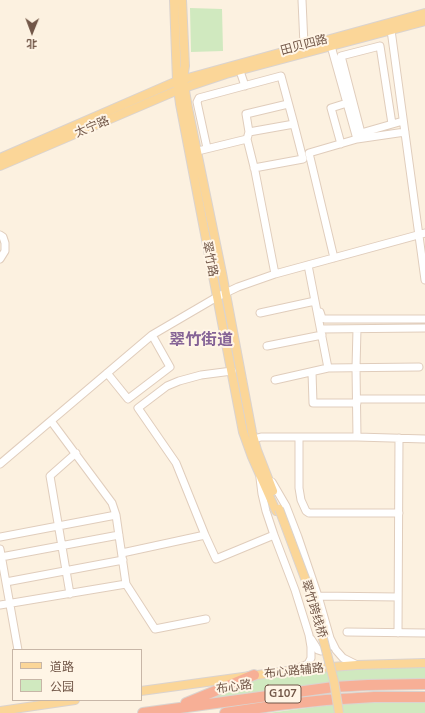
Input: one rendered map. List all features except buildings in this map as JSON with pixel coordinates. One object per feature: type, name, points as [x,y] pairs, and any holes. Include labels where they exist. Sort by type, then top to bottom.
[{"type":"highway","points":[[171,709],[254,675]]},
{"type":"highway","name":"布心路","points":[[143,713],[334,687],[425,684]]},
{"type":"highway","name":"布心路","points":[[225,713],[326,700],[425,696]]},
{"type":"main road","name":"翠竹路","points":[[174,0],[181,84],[217,297],[243,432],[247,445],[262,472],[277,510]]},
{"type":"main road","name":"翠竹路","points":[[182,0],[184,66],[181,84],[188,108],[197,151],[254,439],[262,472]]},
{"type":"main road","name":"田贝四路","points":[[181,84],[304,45],[425,13]]},
{"type":"main road","name":"田贝四路","points":[[225,71],[240,71],[425,21]]},
{"type":"main road","name":"太宁路","points":[[0,158],[181,84]]},
{"type":"main road","name":"太宁路","points":[[0,166],[181,84]]},
{"type":"main road","name":"翠竹跨线桥","points":[[277,510],[311,608],[328,676],[335,713]]},
{"type":"main road","name":"翠竹跨线桥","points":[[277,510],[306,581],[319,623],[334,681],[339,713]]},
{"type":"main road","name":"布心路辅路","points":[[142,691],[294,670],[357,665],[425,663]]},
{"type":"main road","points":[[0,711],[28,703],[59,701]]},
{"type":"street","points":[[302,0],[304,45]]},
{"type":"street","points":[[392,30],[405,132],[422,234],[425,280]]},
{"type":"street","points":[[331,46],[357,139]]},
{"type":"street","points":[[392,124],[380,46],[340,56],[361,133],[404,121]]},
{"type":"street","points":[[240,71],[245,86]]},
{"type":"street","points":[[207,148],[197,102],[199,98],[281,76],[303,160],[254,168]]},
{"type":"street","points":[[341,144],[331,108],[347,103]]},
{"type":"street","points":[[275,274],[248,135],[246,114],[288,104]]},
{"type":"street","points":[[197,151],[248,135],[294,124]]},
{"type":"street","points":[[334,258],[309,153],[357,139],[405,132]]},
{"type":"street","points":[[0,464],[152,335],[217,297],[238,287],[275,274],[422,234]]},
{"type":"street","points":[[0,235],[3,237],[5,243],[5,251],[0,259]]},
{"type":"street","points":[[310,264],[315,301],[328,368]]},
{"type":"street","points":[[310,264],[322,318],[425,319]]},
{"type":"street","points":[[260,313],[315,301]]},
{"type":"street","points":[[267,346],[321,332],[357,329],[425,328]]},
{"type":"street","points":[[357,329],[357,437]]},
{"type":"street","points":[[107,373],[128,399],[170,367],[152,335]]},
{"type":"street","points":[[275,380],[328,368],[419,367]]},
{"type":"street","points":[[232,371],[201,375],[179,381],[167,386],[138,408],[176,463],[216,559],[274,535]]},
{"type":"street","points":[[312,372],[313,403],[425,399]]},
{"type":"street","points":[[51,421],[109,498],[116,515],[126,584],[155,629],[206,619]]},
{"type":"street","points":[[254,439],[266,437],[425,439]]},
{"type":"street","points":[[299,437],[299,488],[301,500],[306,511],[310,513],[399,513]]},
{"type":"street","points":[[398,633],[399,438]]},
{"type":"street","points":[[70,594],[50,476],[76,453]]},
{"type":"street","points":[[262,472],[262,494],[274,535],[296,590],[311,647],[311,658],[308,664],[294,670]]},
{"type":"street","points":[[262,472],[286,506],[310,569],[330,638],[331,644],[329,648],[320,651],[318,650],[309,635]]},
{"type":"street","points":[[0,537],[116,515]]},
{"type":"street","points":[[2,557],[119,535]]},
{"type":"street","points":[[6,582],[66,571],[205,535]]},
{"type":"street","points":[[0,549],[18,649]]},
{"type":"street","points":[[0,605],[126,584]]},
{"type":"street","points":[[318,596],[398,597]]},
{"type":"street","points":[[347,632],[425,633]]},
{"type":"street","points":[[330,638],[341,657],[357,665]]},
{"type":"green space","points":[[190,8],[222,9],[223,51],[191,52]]},
{"type":"green space","points":[[425,667],[425,680],[201,700],[257,677],[347,668]]},
{"type":"green space","points":[[425,702],[425,713],[268,713],[345,703]]},
{"type":"district","name":"翠竹街道","points":[[201,340]]}]
